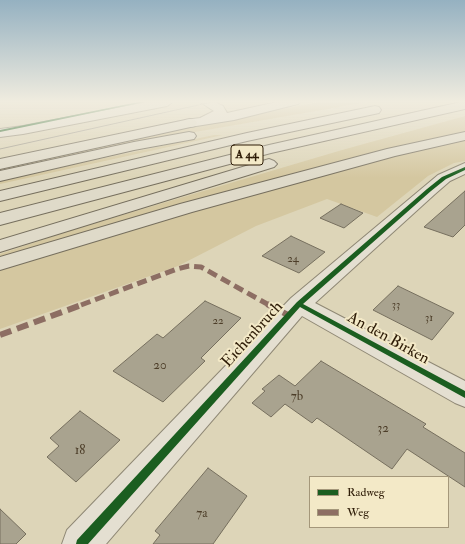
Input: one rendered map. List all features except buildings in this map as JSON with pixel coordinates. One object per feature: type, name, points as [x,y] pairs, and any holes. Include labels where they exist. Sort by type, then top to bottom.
[{"type":"main road","points":[[0,164],[170,127]]},
{"type":"main road","points":[[0,176],[134,146],[249,127]]},
{"type":"main road","name":"A 44","points":[[0,196],[288,127]]},
{"type":"main road","name":"A 44","points":[[0,219],[269,149],[367,127]]},
{"type":"main road","points":[[0,246],[189,188],[404,127]]},
{"type":"main road","points":[[0,264],[186,208],[392,152],[465,136]]},
{"type":"street","points":[[0,134],[36,127]]},
{"type":"street","name":"Eichenbruch","points":[[81,544],[299,304],[429,190],[444,178],[465,168]]},
{"type":"street","name":"An den Birken","points":[[299,304],[465,395]]},
{"type":"shaded area","points":[[187,127],[222,127],[126,144],[0,171],[0,168]]},
{"type":"shaded area","points":[[424,127],[465,127],[465,161],[454,163],[428,176],[377,217],[327,199],[256,226],[178,266],[0,329],[0,254],[72,230]]},
{"type":"shaded area","points":[[214,135],[223,135],[0,184],[0,180]]},
{"type":"tram line","points":[[0,149],[97,127]]},
{"type":"marked path","points":[[0,335],[177,269],[189,266],[201,267],[288,315]]},
{"type":"cycle path","points":[[0,131],[18,127]]},
{"type":"cycle path","points":[[81,544],[299,304],[429,190],[444,178],[465,168]]},
{"type":"cycle path","points":[[299,304],[465,395]]}]
